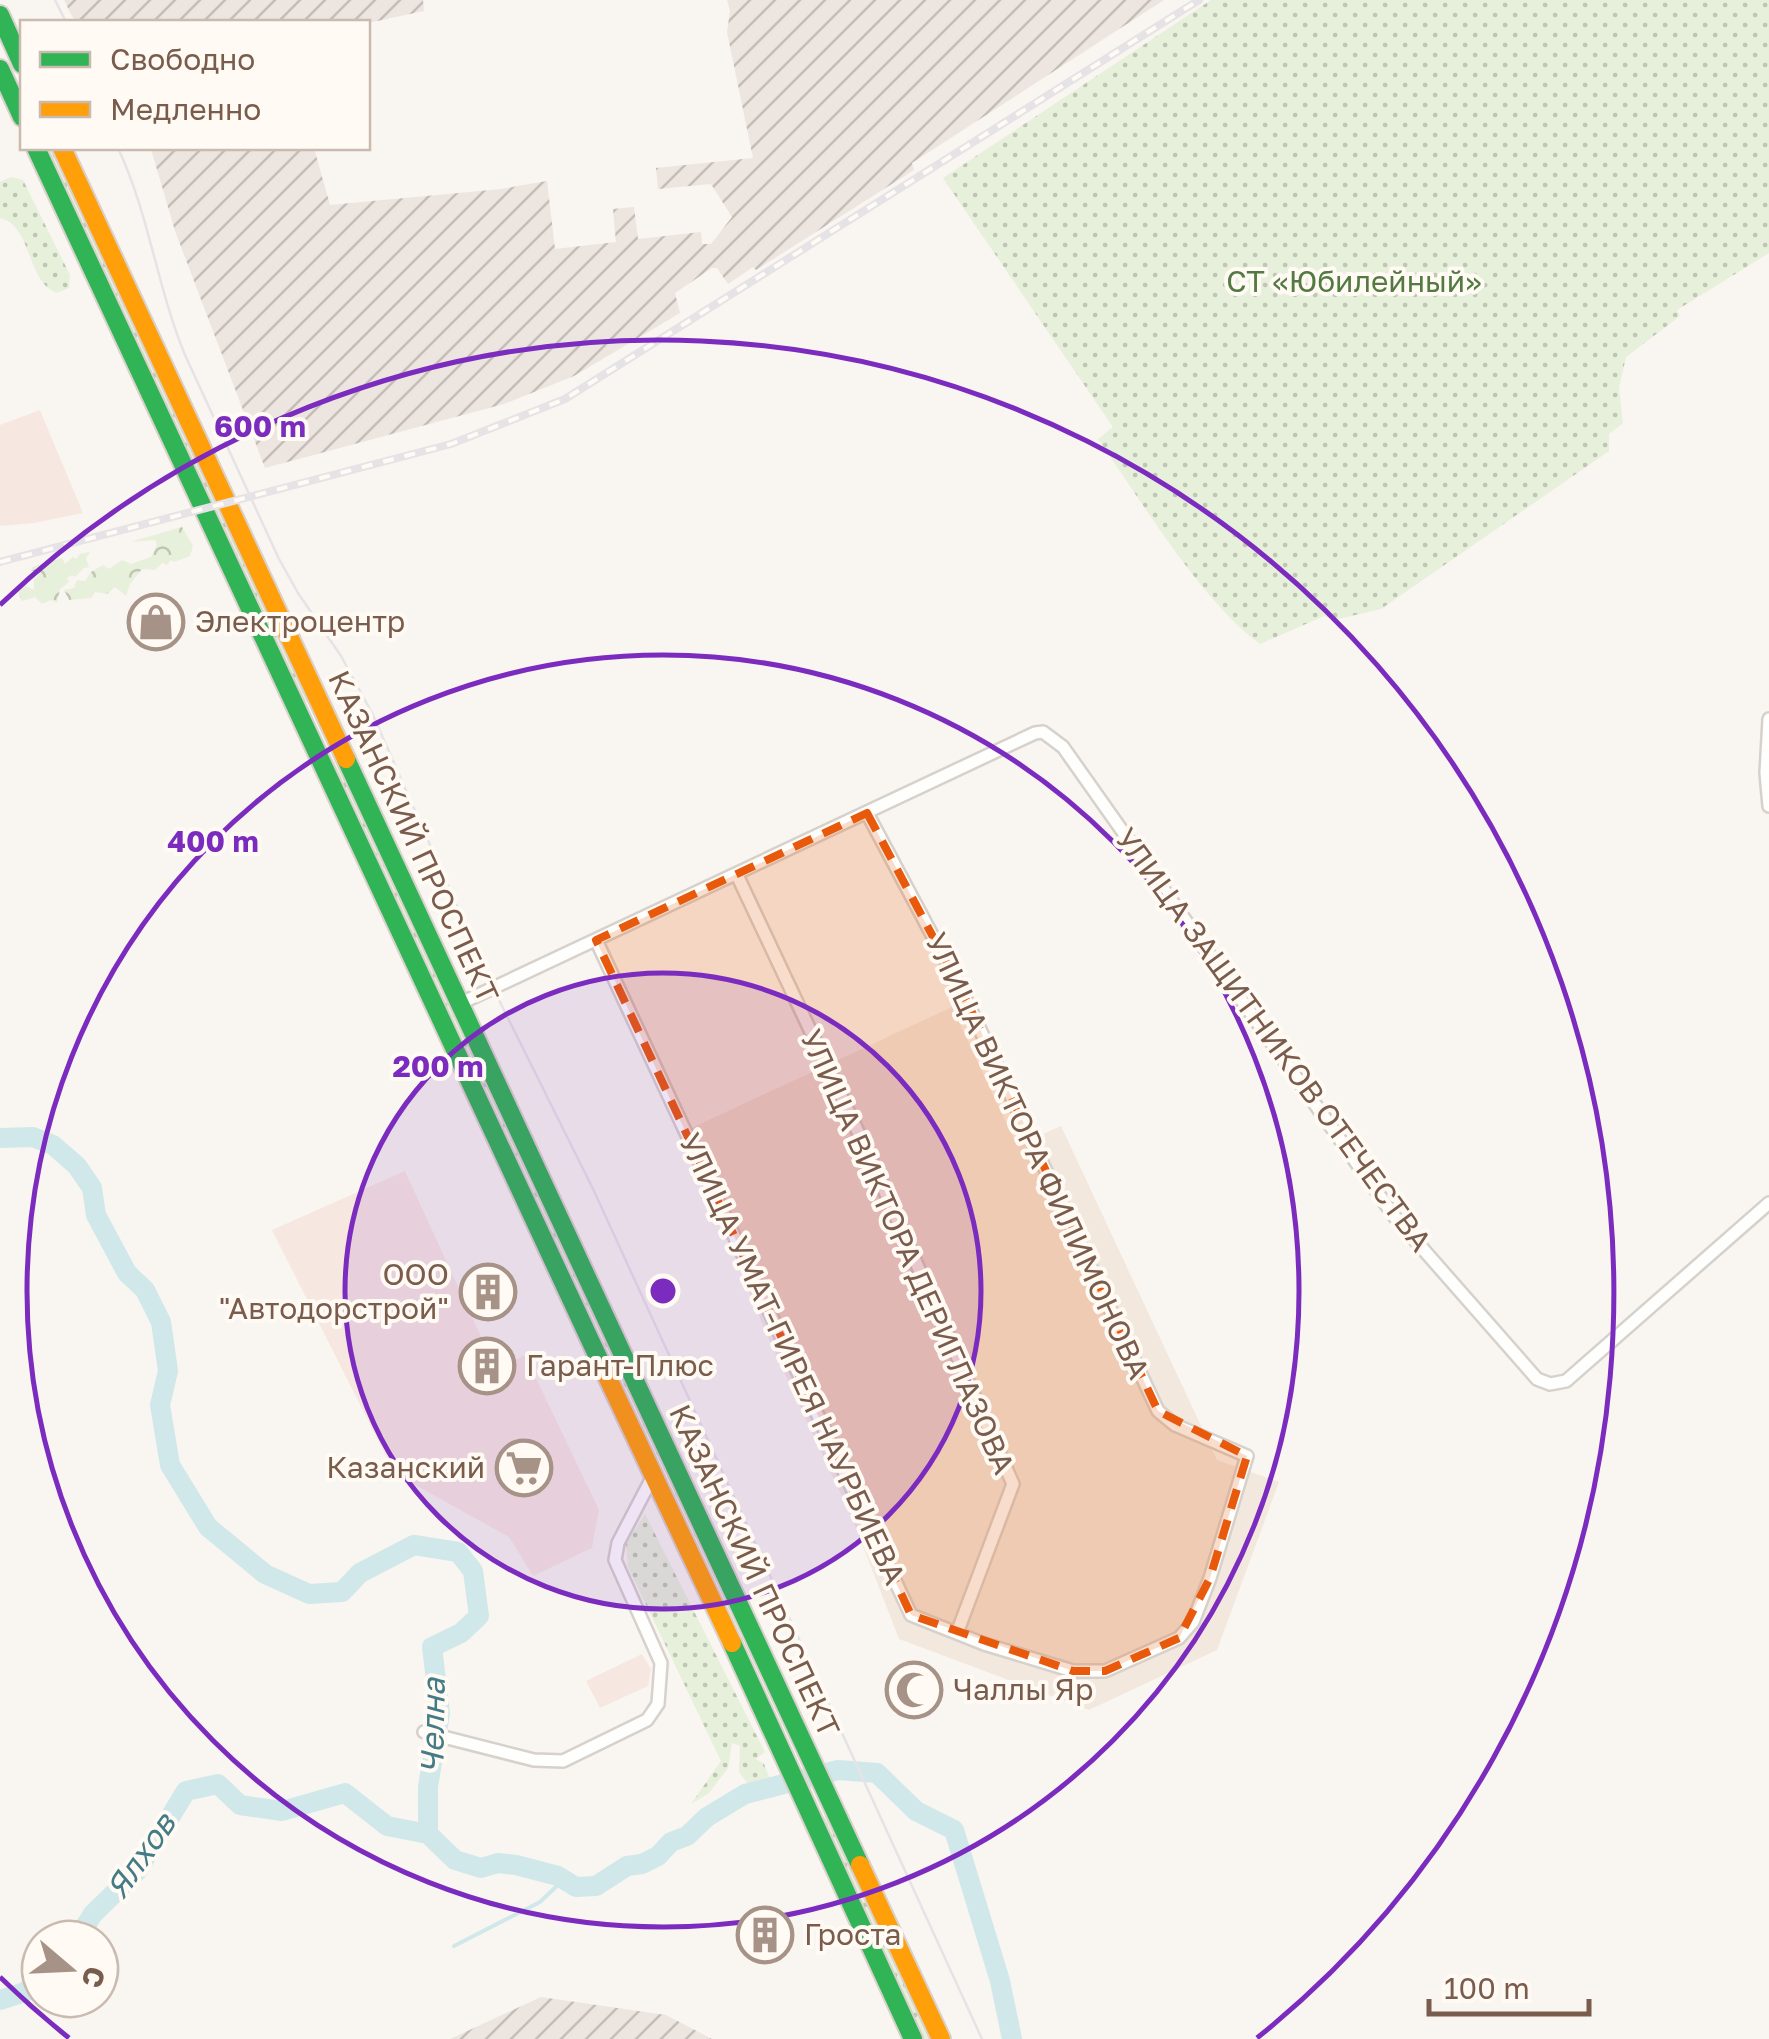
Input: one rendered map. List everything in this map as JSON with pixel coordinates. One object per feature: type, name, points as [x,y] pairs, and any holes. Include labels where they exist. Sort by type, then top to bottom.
[{"type":"main road","points":[[0,15],[20,60]]},
{"type":"main road","points":[[0,68],[20,113]]},
{"type":"main road","name":"КАЗАНСКИЙ ПРОСПЕКТ","points":[[37,150],[913,2039]]},
{"type":"main road","name":"КАЗАНСКИЙ ПРОСПЕКТ","points":[[63,150],[941,2039]]},
{"type":"main road","points":[[311,744],[318,730],[339,739]]},
{"type":"main road","points":[[743,1666],[762,1680],[764,1658]]},
{"type":"street","points":[[1769,720],[1769,806]]},
{"type":"street","name":"УЛИЦА ЗАЩИТНИКОВ ОТЕЧЕСТВА","points":[[867,813],[1035,733],[1050,735],[1063,747],[1394,1216],[1530,1372],[1544,1383],[1566,1381],[1769,1203]]},
{"type":"street","points":[[459,1004],[867,813]]},
{"type":"street","name":"УЛИЦА ВИКТОРА ФИЛИМОНОВА","points":[[867,813],[963,993],[1158,1411],[1175,1425],[1247,1456]]},
{"type":"street","name":"УЛИЦА ВИКТОРА ДЕРИГЛАЗОВА","points":[[737,875],[868,1154],[1013,1484],[957,1633]]},
{"type":"street","name":"УЛИЦА УМАТ-ГИРЕЯ НАУРБИЕВА","points":[[596,940],[910,1615],[1073,1671],[1104,1671],[1179,1638],[1193,1622],[1210,1578],[1247,1456]]},
{"type":"street","points":[[424,1732],[534,1760],[564,1761],[647,1720],[658,1704],[661,1664],[614,1560],[623,1533],[653,1476]]},
{"type":"highlighted area","points":[[867,813],[963,993],[1158,1411],[1247,1456],[1210,1578],[1179,1638],[1105,1671],[1073,1671],[911,1615],[596,940]]},
{"type":"shaded area","points":[[64,0],[423,0],[424,11],[370,23],[74,20]]},
{"type":"shaded area","points":[[727,0],[1164,0],[912,163],[914,170],[756,270],[753,267],[728,284],[717,268],[712,268],[675,293],[680,313],[574,376],[504,404],[265,468],[175,231],[151,150],[315,150],[330,205],[547,181],[555,249],[616,242],[613,209],[634,207],[638,239],[701,232],[702,244],[711,244],[732,217],[711,184],[658,189],[656,168],[753,158],[727,32]]},
{"type":"shaded area","points":[[40,410],[83,513],[0,526],[0,425]]},
{"type":"shaded area","points":[[952,1007],[1017,1146],[1061,1126],[1217,1460],[1279,1482],[1217,1650],[1089,1710],[899,1639],[852,1518],[766,1333],[685,1131]]},
{"type":"shaded area","points":[[405,1171],[489,1354],[495,1358],[498,1369],[525,1355],[599,1510],[592,1548],[533,1576],[509,1537],[395,1474],[272,1230]]},
{"type":"shaded area","points":[[642,1654],[651,1669],[648,1686],[600,1708],[586,1681]]},
{"type":"shaded area","points":[[541,1997],[666,2015],[712,2039],[450,2039]]},
{"type":"green space","name":"СТ «Юбилейный»","points":[[1211,0],[1769,0],[1769,253],[1677,310],[1680,316],[1626,357],[1619,388],[1623,423],[1609,434],[1609,451],[1381,609],[1334,620],[1324,616],[1260,644],[1194,576],[1098,439],[1113,427],[943,178]]},
{"type":"green space","points":[[48,150],[54,150],[308,701],[303,704]]},
{"type":"green space","points":[[11,177],[23,180],[70,275],[69,288],[57,293],[47,287],[18,232],[0,218],[0,182]]},
{"type":"green space","points":[[182,527],[193,546],[190,556],[171,560],[167,565],[162,563],[155,570],[142,569],[126,596],[115,587],[107,594],[95,592],[91,598],[69,600],[64,590],[74,588],[77,580],[85,581],[103,565],[109,569],[122,560],[131,564],[151,557],[157,545],[155,540],[130,542]]},
{"type":"green space","points":[[90,552],[86,558],[89,567],[67,578],[69,582],[60,589],[57,603],[51,600],[42,604],[35,597],[22,601],[18,591],[23,585],[34,590],[34,579],[40,574],[31,571],[32,567],[62,558],[65,564]]},
{"type":"green space","points":[[318,733],[353,796],[762,1679]]},
{"type":"green space","points":[[645,1514],[765,1752],[756,1759],[764,1764],[771,1782],[751,1788],[739,1772],[740,1746],[732,1743],[728,1768],[709,1793],[691,1804],[721,1761],[628,1567],[626,1543]]},
{"type":"green space","points":[[826,1816],[930,2039],[924,2039],[821,1818]]},
{"type":"waterway","name":"Челна","points":[[0,1138],[33,1137],[53,1145],[77,1166],[92,1188],[96,1215],[127,1273],[145,1290],[161,1322],[168,1371],[160,1405],[170,1465],[208,1527],[265,1574],[309,1594],[342,1592],[360,1573],[414,1545],[458,1552],[473,1571],[479,1616],[461,1633],[432,1647],[440,1713],[428,1787],[428,1834],[455,1860],[481,1868],[498,1863],[516,1865],[558,1876],[576,1887],[596,1886],[627,1866],[658,1856],[671,1842],[687,1836],[707,1817],[745,1794],[838,1770],[877,1773],[916,1811],[954,1830],[1000,1981],[1012,2039]]},
{"type":"waterway","name":"Ялхов","points":[[90,1919],[137,1871],[186,1791],[218,1784],[240,1805],[282,1811],[345,1793],[387,1826],[428,1834]]},
{"type":"waterway","points":[[454,1946],[540,1902],[563,1880]]},
{"type":"waterway","name":"Ялхов","points":[[0,2000],[20,1994]]},
{"type":"tram line","points":[[55,0],[65,20]]},
{"type":"tram line","points":[[119,150],[138,199],[185,355],[279,559],[372,713],[493,988],[594,1191],[982,2039]]},
{"type":"railway","points":[[0,562],[451,444],[565,399],[1199,0]]},
{"type":"traffic: fast","points":[[0,15],[20,60]]},
{"type":"traffic: fast","points":[[0,69],[20,113]]},
{"type":"traffic: fast","points":[[37,150],[604,1370]]},
{"type":"traffic: fast","points":[[346,759],[860,1865]]},
{"type":"traffic: fast","points":[[732,1643],[913,2039]]},
{"type":"traffic: slow","points":[[63,150],[346,759]]},
{"type":"traffic: slow","points":[[604,1370],[732,1643]]},
{"type":"traffic: slow","points":[[860,1865],[941,2039]]},
{"type":"place","name":"Электроцентр","points":[[156,622]]},
{"type":"place","name":"ООО \"Автодорстрой\"","points":[[488,1292]]},
{"type":"place","name":"Гарант-Плюс","points":[[487,1366]]},
{"type":"place","name":"Казанский","points":[[524,1468]]},
{"type":"place","name":"Чаллы Яр","points":[[914,1690]]},
{"type":"place","name":"Гроста","points":[[765,1935]]}]
